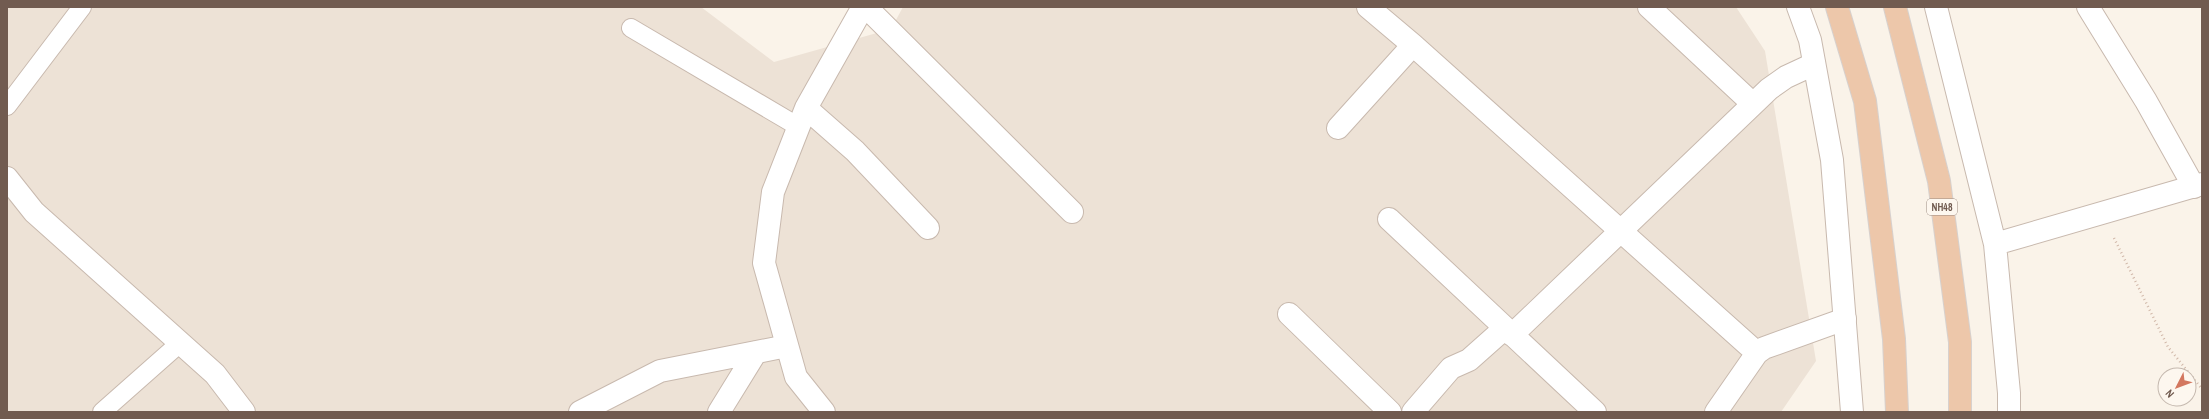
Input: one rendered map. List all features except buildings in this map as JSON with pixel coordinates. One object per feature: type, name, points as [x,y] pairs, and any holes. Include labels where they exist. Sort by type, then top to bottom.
[{"type":"highway","points":[[1837,7],[1865,101],[1894,339],[1897,412]]},
{"type":"highway","name":"NH48","points":[[1895,7],[1939,181],[1960,342],[1960,412]]},
{"type":"street","points":[[824,412],[796,377],[764,263],[773,192],[802,118],[864,7],[1072,212]]},
{"type":"street","points":[[1368,7],[1413,45],[1621,230],[1757,353]]},
{"type":"street","points":[[1649,7],[1753,104]]},
{"type":"street","points":[[1798,7],[1810,40],[1832,160],[1852,412]]},
{"type":"street","points":[[1936,7],[1996,244],[2009,393],[2009,412]]},
{"type":"street","points":[[1996,244],[2198,186],[2088,7]]},
{"type":"street","points":[[1338,128],[1413,45]]},
{"type":"street","points":[[1413,412],[1451,368],[1469,360],[1508,332],[1621,230],[1779,81],[1814,64]]},
{"type":"street","points":[[802,118],[855,151],[928,228]]},
{"type":"street","points":[[7,178],[34,212],[215,374],[244,412]]},
{"type":"street","points":[[1389,219],[1595,412]]},
{"type":"street","points":[[1289,314],[1390,412]]},
{"type":"street","points":[[1716,412],[1757,353],[1764,348],[1845,318]]},
{"type":"street","points":[[580,412],[660,371],[787,346]]},
{"type":"street","points":[[720,412],[756,352]]},
{"type":"lane","points":[[7,106],[82,7]]},
{"type":"lane","points":[[630,28],[802,118]]},
{"type":"lane","points":[[102,412],[180,343]]},
{"type":"path","points":[[2102,213],[2168,347],[2202,389]]},
{"type":"shaded area","points":[[7,7],[701,7],[774,62],[891,29],[903,7],[1736,7],[1765,51],[1816,361],[1781,412],[7,412]]}]
